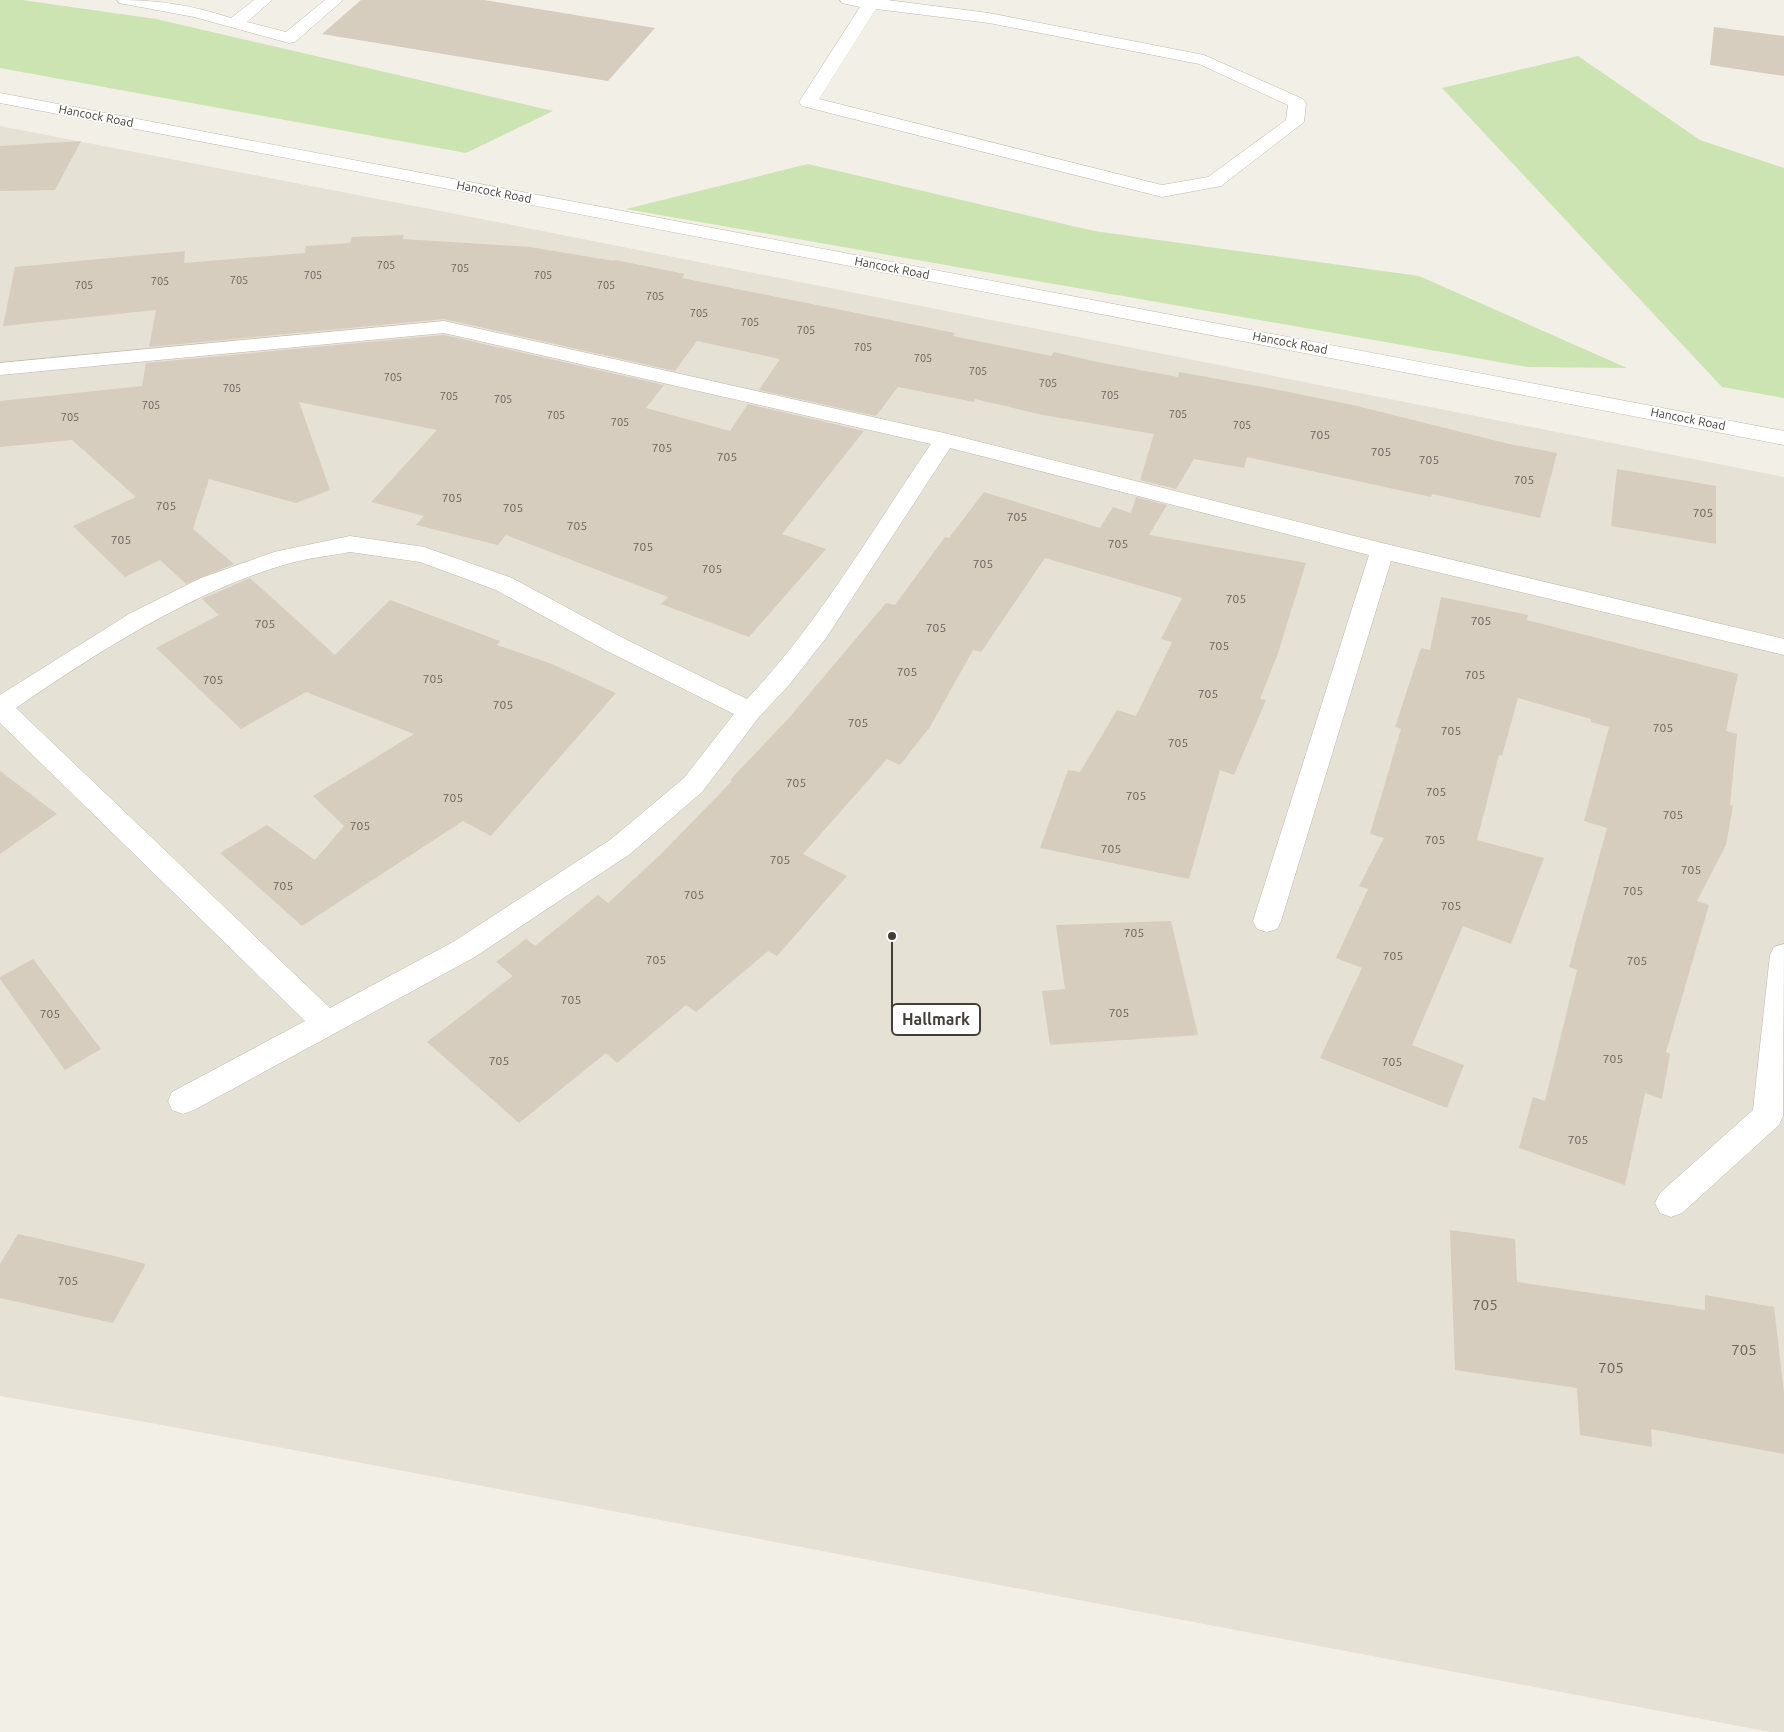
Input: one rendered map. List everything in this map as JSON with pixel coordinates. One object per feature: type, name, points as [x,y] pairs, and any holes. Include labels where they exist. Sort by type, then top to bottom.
[{"type":"street","points":[[125,0],[197,12],[289,38],[335,0]]},
{"type":"street","points":[[234,24],[264,0]]},
{"type":"street","points":[[848,0],[989,18],[1204,60],[1298,104],[1295,122],[1214,182],[1162,191],[808,102],[871,3]]},
{"type":"street","name":"Hancock Road","points":[[0,98],[1784,438]]},
{"type":"street","points":[[0,369],[444,327],[944,440],[1382,552],[1784,647]]},
{"type":"street","points":[[184,1101],[463,950],[620,847],[694,785],[750,711],[780,679],[817,632],[944,440]]},
{"type":"street","points":[[327,1024],[0,707],[35,683],[138,620],[209,584],[282,558],[350,544],[424,555],[504,584],[616,645],[750,711]]},
{"type":"street","points":[[1267,920],[1382,552]]},
{"type":"street","points":[[1671,1203],[1768,1116],[1784,956]]},
{"type":"shaded area","points":[[0,126],[512,225],[1784,477],[1784,1732],[1770,1732],[173,1427],[0,1396]]},
{"type":"green space","points":[[0,0],[22,0],[156,19],[553,111],[466,153],[0,68]]},
{"type":"green space","points":[[1578,56],[1700,140],[1784,168],[1784,398],[1722,387],[1442,88]]},
{"type":"green space","points":[[808,164],[1094,231],[1419,276],[1627,368],[1528,367],[626,209]]},
{"type":"building","points":[[361,0],[484,0],[655,28],[608,81],[322,34]]},
{"type":"building","points":[[1714,27],[1784,36],[1784,76],[1710,65]]},
{"type":"building","points":[[81,141],[55,190],[0,191],[0,146]]},
{"type":"building","points":[[404,235],[403,239],[530,247],[615,260],[685,274],[682,278],[955,333],[953,336],[1051,356],[1054,352],[1178,377],[1179,372],[1284,391],[1357,406],[1509,444],[1557,453],[1540,518],[1432,494],[1431,497],[1247,457],[1244,468],[1194,459],[1176,489],[1140,480],[1154,434],[1043,415],[975,399],[974,402],[898,387],[876,416],[759,390],[780,359],[697,341],[675,371],[444,319],[149,347],[156,310],[3,326],[15,267],[185,251],[184,263],[305,253],[306,246],[350,243],[352,237]]},
{"type":"building","points":[[444,335],[664,385],[646,408],[730,431],[748,404],[864,431],[782,534],[826,549],[749,637],[661,604],[668,597],[506,535],[498,545],[416,525],[424,516],[371,502],[437,430],[299,402],[330,490],[296,503],[209,479],[193,529],[234,564],[186,584],[160,560],[125,577],[73,526],[136,497],[72,440],[0,447],[0,401],[142,386],[146,363]]},
{"type":"building","points":[[1617,469],[1716,486],[1716,544],[1611,526]]},
{"type":"building","points":[[984,492],[1100,528],[1113,507],[1131,513],[1136,497],[1167,505],[1149,535],[1306,563],[1277,656],[1260,699],[1266,700],[1234,775],[1220,770],[1189,879],[1040,848],[1068,770],[1080,772],[1117,710],[1136,716],[1172,642],[1161,639],[1182,598],[1045,558],[981,652],[973,650],[930,727],[900,765],[887,759],[803,854],[847,876],[777,956],[768,951],[696,1012],[686,1005],[617,1063],[606,1053],[519,1123],[427,1042],[513,976],[496,962],[526,939],[535,946],[598,895],[608,903],[660,855],[732,781],[730,780],[788,719],[886,603],[895,605],[945,537],[949,538]]},
{"type":"building","points":[[250,578],[335,655],[390,600],[500,641],[497,645],[552,664],[616,693],[491,836],[463,821],[302,926],[220,853],[267,825],[315,860],[344,826],[313,796],[414,734],[306,692],[241,729],[156,648],[219,615],[202,599]]},
{"type":"building","points":[[1441,597],[1528,615],[1527,620],[1738,674],[1726,731],[1737,734],[1730,805],[1733,806],[1726,845],[1697,901],[1709,905],[1666,1052],[1670,1054],[1662,1099],[1645,1093],[1625,1185],[1519,1148],[1533,1097],[1545,1101],[1577,970],[1569,967],[1607,828],[1584,821],[1609,727],[1591,722],[1591,719],[1518,698],[1502,756],[1499,755],[1477,840],[1544,858],[1511,944],[1463,926],[1412,1045],[1464,1065],[1447,1108],[1320,1058],[1362,968],[1336,958],[1368,889],[1359,886],[1384,838],[1370,834],[1401,729],[1395,727],[1421,648],[1430,650]]},
{"type":"building","points":[[0,771],[57,814],[0,854]]},
{"type":"building","points":[[1171,921],[1198,1035],[1050,1045],[1042,991],[1065,989],[1056,925]]},
{"type":"building","points":[[33,959],[101,1049],[65,1070],[0,979],[0,977]]},
{"type":"building","points":[[1450,1230],[1515,1239],[1517,1282],[1705,1310],[1705,1295],[1774,1307],[1784,1393],[1784,1454],[1651,1429],[1652,1447],[1580,1435],[1577,1388],[1455,1370]]},
{"type":"building","points":[[18,1234],[146,1264],[113,1323],[0,1298],[0,1264]]},
{"type":"place","name":"Hallmark","points":[[892,936]]}]
